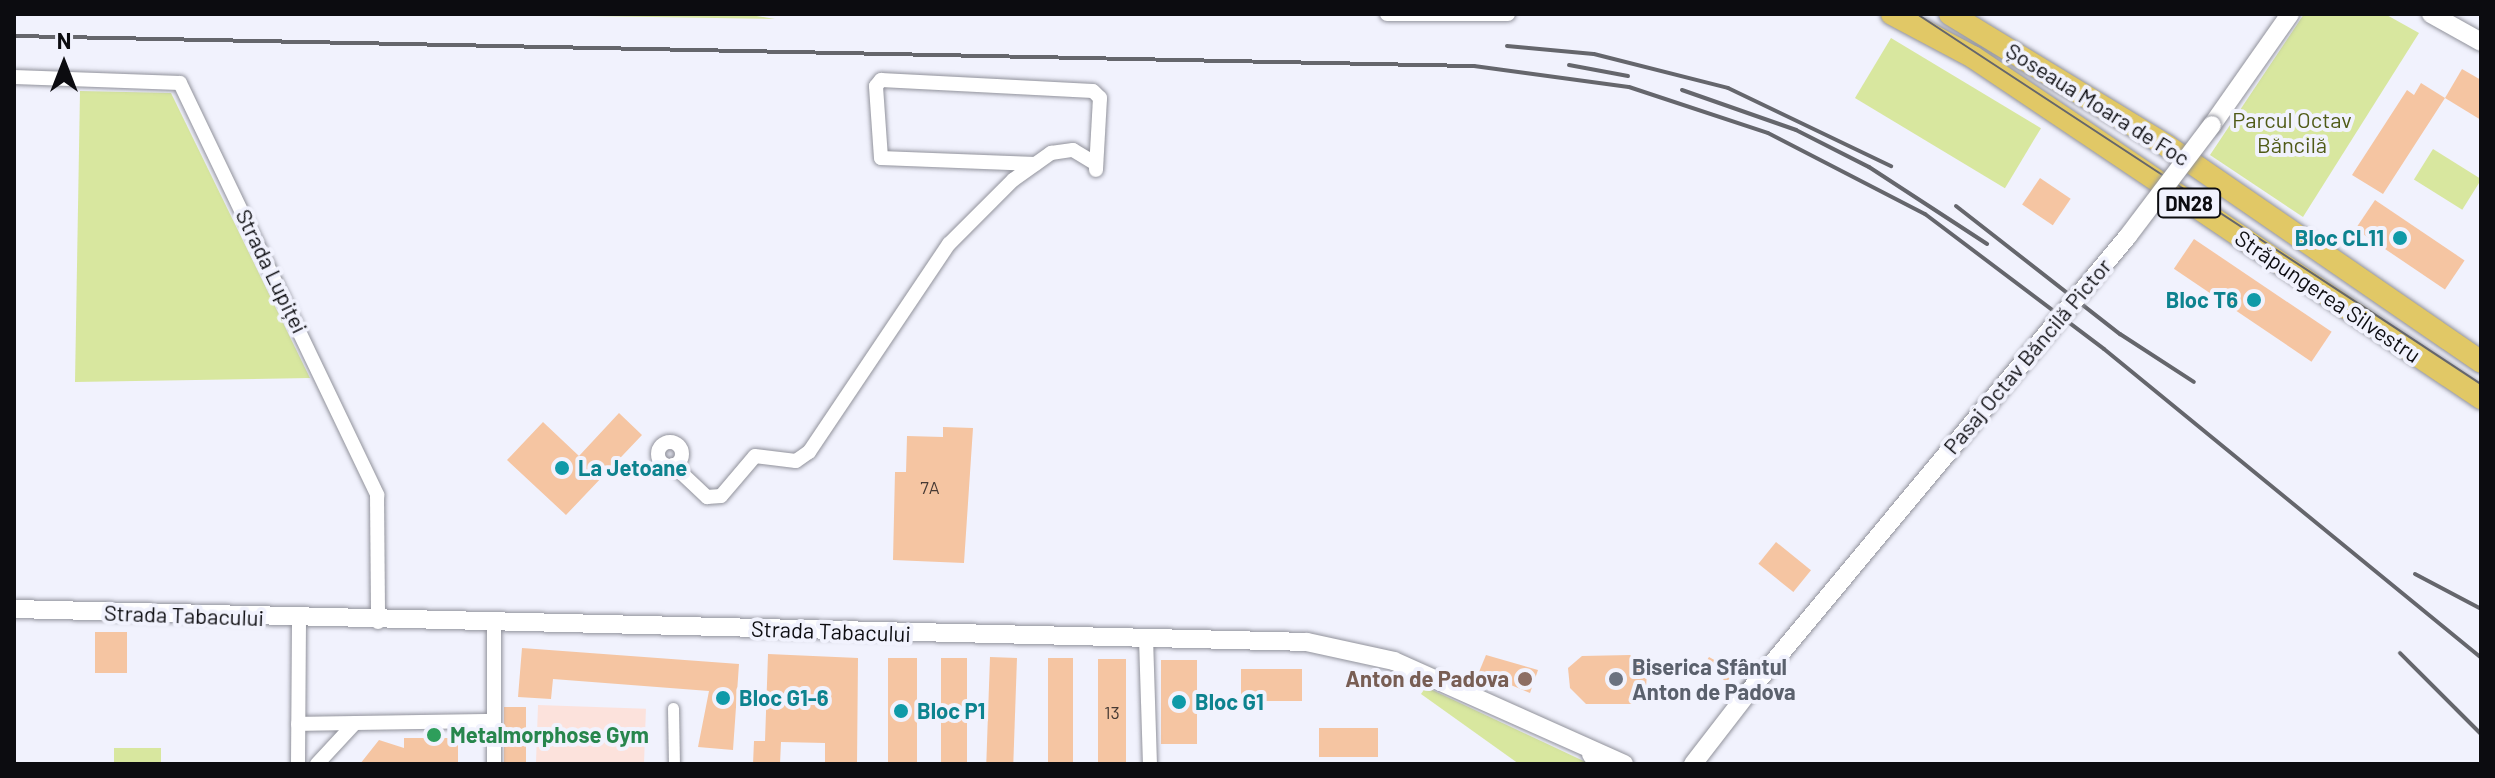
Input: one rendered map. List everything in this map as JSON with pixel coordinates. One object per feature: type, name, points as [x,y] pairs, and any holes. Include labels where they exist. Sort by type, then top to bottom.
[{"type":"main road","name":"Străpungerea Silvestru","points":[[1892,14],[1973,57],[2481,398]]},
{"type":"main road","name":"Șoseaua Moara de Foc","points":[[1950,14],[2167,146],[2481,362]]},
{"type":"street","points":[[1387,14],[1508,14]]},
{"type":"street","name":"Pasaj Octav Băncilă Pictor","points":[[1693,764],[1751,689],[2136,225],[2290,14]]},
{"type":"street","points":[[2431,14],[2481,42]]},
{"type":"street","name":"Strada Lupiței","points":[[14,77],[180,83],[377,495],[378,622]]},
{"type":"street","points":[[673,465],[707,497],[721,496],[755,456],[796,461],[809,452],[931,263],[1035,164],[1073,150],[1096,167],[1100,98],[1093,91],[881,80],[876,86],[881,158],[1035,164]]},
{"type":"street","name":"Strada Tabacului","points":[[14,609],[299,620],[494,621],[1146,638],[1354,649],[1597,759],[1624,764]]},
{"type":"street","points":[[298,764],[299,620]]},
{"type":"street","points":[[494,621],[494,764]]},
{"type":"street","points":[[1146,638],[1150,764]]},
{"type":"street","points":[[673,708],[674,764]]},
{"type":"street","points":[[298,724],[494,721]]},
{"type":"street","points":[[317,764],[355,723]]},
{"type":"shaded area","points":[[538,705],[646,709],[644,764],[536,764]]},
{"type":"green space","points":[[458,14],[745,14],[775,19]]},
{"type":"green space","name":"Parcul Octav Băncilă","points":[[2304,14],[2385,14],[2419,33],[2303,217],[2210,155]]},
{"type":"green space","points":[[1891,38],[2041,128],[2005,188],[1855,98]]},
{"type":"green space","points":[[80,91],[171,93],[310,378],[75,382]]},
{"type":"green space","points":[[2433,149],[2481,179],[2462,210],[2414,180]]},
{"type":"green space","points":[[1426,687],[1590,764],[1519,764],[1421,694]]},
{"type":"green space","points":[[114,748],[161,748],[161,764],[114,764]]},
{"type":"building","points":[[2462,69],[2481,80],[2481,120],[2445,98]]},
{"type":"building","points":[[2421,83],[2445,98],[2383,194],[2352,175],[2407,90],[2414,95]]},
{"type":"building","points":[[2040,178],[2071,199],[2053,225],[2022,205]]},
{"type":"building","name":"Bloc CL11","points":[[2375,200],[2465,260],[2445,289],[2355,229]]},
{"type":"building","name":"Bloc T6","points":[[2194,239],[2332,332],[2311,362],[2174,269]]},
{"type":"building","name":"La Jetoane","points":[[619,413],[642,435],[566,515],[507,460],[543,422],[579,456]]},
{"type":"building","points":[[943,427],[973,428],[964,563],[893,560],[895,472],[906,472],[907,436],[943,437]]},
{"type":"building","points":[[1776,542],[1811,570],[1793,592],[1758,564]]},
{"type":"building","points":[[95,632],[127,632],[127,673],[95,673]]},
{"type":"building","name":"Bloc G1-6","points":[[522,648],[739,664],[733,750],[698,747],[709,691],[553,679],[551,699],[518,697]]},
{"type":"building","points":[[768,654],[858,658],[857,764],[825,764],[825,743],[781,742],[780,764],[753,764],[754,741],[765,741]]},
{"type":"building","points":[[1486,655],[1538,670],[1530,693],[1479,672]]},
{"type":"building","name":"Biserica Sfântul Anton de Padova","points":[[1630,655],[1647,669],[1646,690],[1631,704],[1586,704],[1570,688],[1568,668],[1582,656]]},
{"type":"building","points":[[990,657],[1017,658],[1013,764],[986,764]]},
{"type":"building","points":[[1709,657],[1734,671],[1727,682],[1703,666]]},
{"type":"building","name":"Bloc P1","points":[[888,658],[917,658],[917,764],[888,764]]},
{"type":"building","points":[[941,658],[967,658],[967,764],[941,764]]},
{"type":"building","points":[[1048,658],[1073,658],[1073,764],[1048,764]]},
{"type":"building","points":[[1098,659],[1126,659],[1126,764],[1098,764]]},
{"type":"building","name":"Bloc G1","points":[[1161,660],[1197,660],[1197,744],[1161,744]]},
{"type":"building","points":[[1241,669],[1302,669],[1302,701],[1241,701]]},
{"type":"building","points":[[504,707],[526,707],[526,764],[504,764]]},
{"type":"building","points":[[1319,728],[1378,728],[1378,757],[1319,757]]},
{"type":"building","points":[[404,738],[458,738],[458,764],[360,764],[379,740],[404,748]]},
{"type":"tram line","points":[[1917,14],[2481,384]]},
{"type":"railway","points":[[14,36],[1474,66],[1629,87],[1768,133],[1925,214],[2104,349],[2481,658]]},
{"type":"railway","points":[[1507,46],[1594,54],[1728,88],[1891,166]]},
{"type":"railway","points":[[1569,65],[1628,76]]},
{"type":"railway","points":[[1682,90],[1796,130],[1869,167],[1987,244]]},
{"type":"railway","points":[[1956,206],[2120,334],[2194,382]]},
{"type":"railway","points":[[2415,574],[2481,609]]},
{"type":"railway","points":[[2400,653],[2481,734]]},
{"type":"place","name":"Bloc CL11","points":[[2400,238]]},
{"type":"place","name":"Bloc T6","points":[[2254,300]]},
{"type":"place","name":"La Jetoane","points":[[562,468]]},
{"type":"place","name":"Anton de Padova","points":[[1525,679]]},
{"type":"place","name":"Biserica Sfântul Anton de Padova","points":[[1616,679]]},
{"type":"place","name":"Bloc G1-6","points":[[723,698]]},
{"type":"place","name":"Bloc G1","points":[[1179,702]]},
{"type":"place","name":"Bloc P1","points":[[901,711]]},
{"type":"place","name":"Metalmorphose Gym","points":[[434,735]]}]
